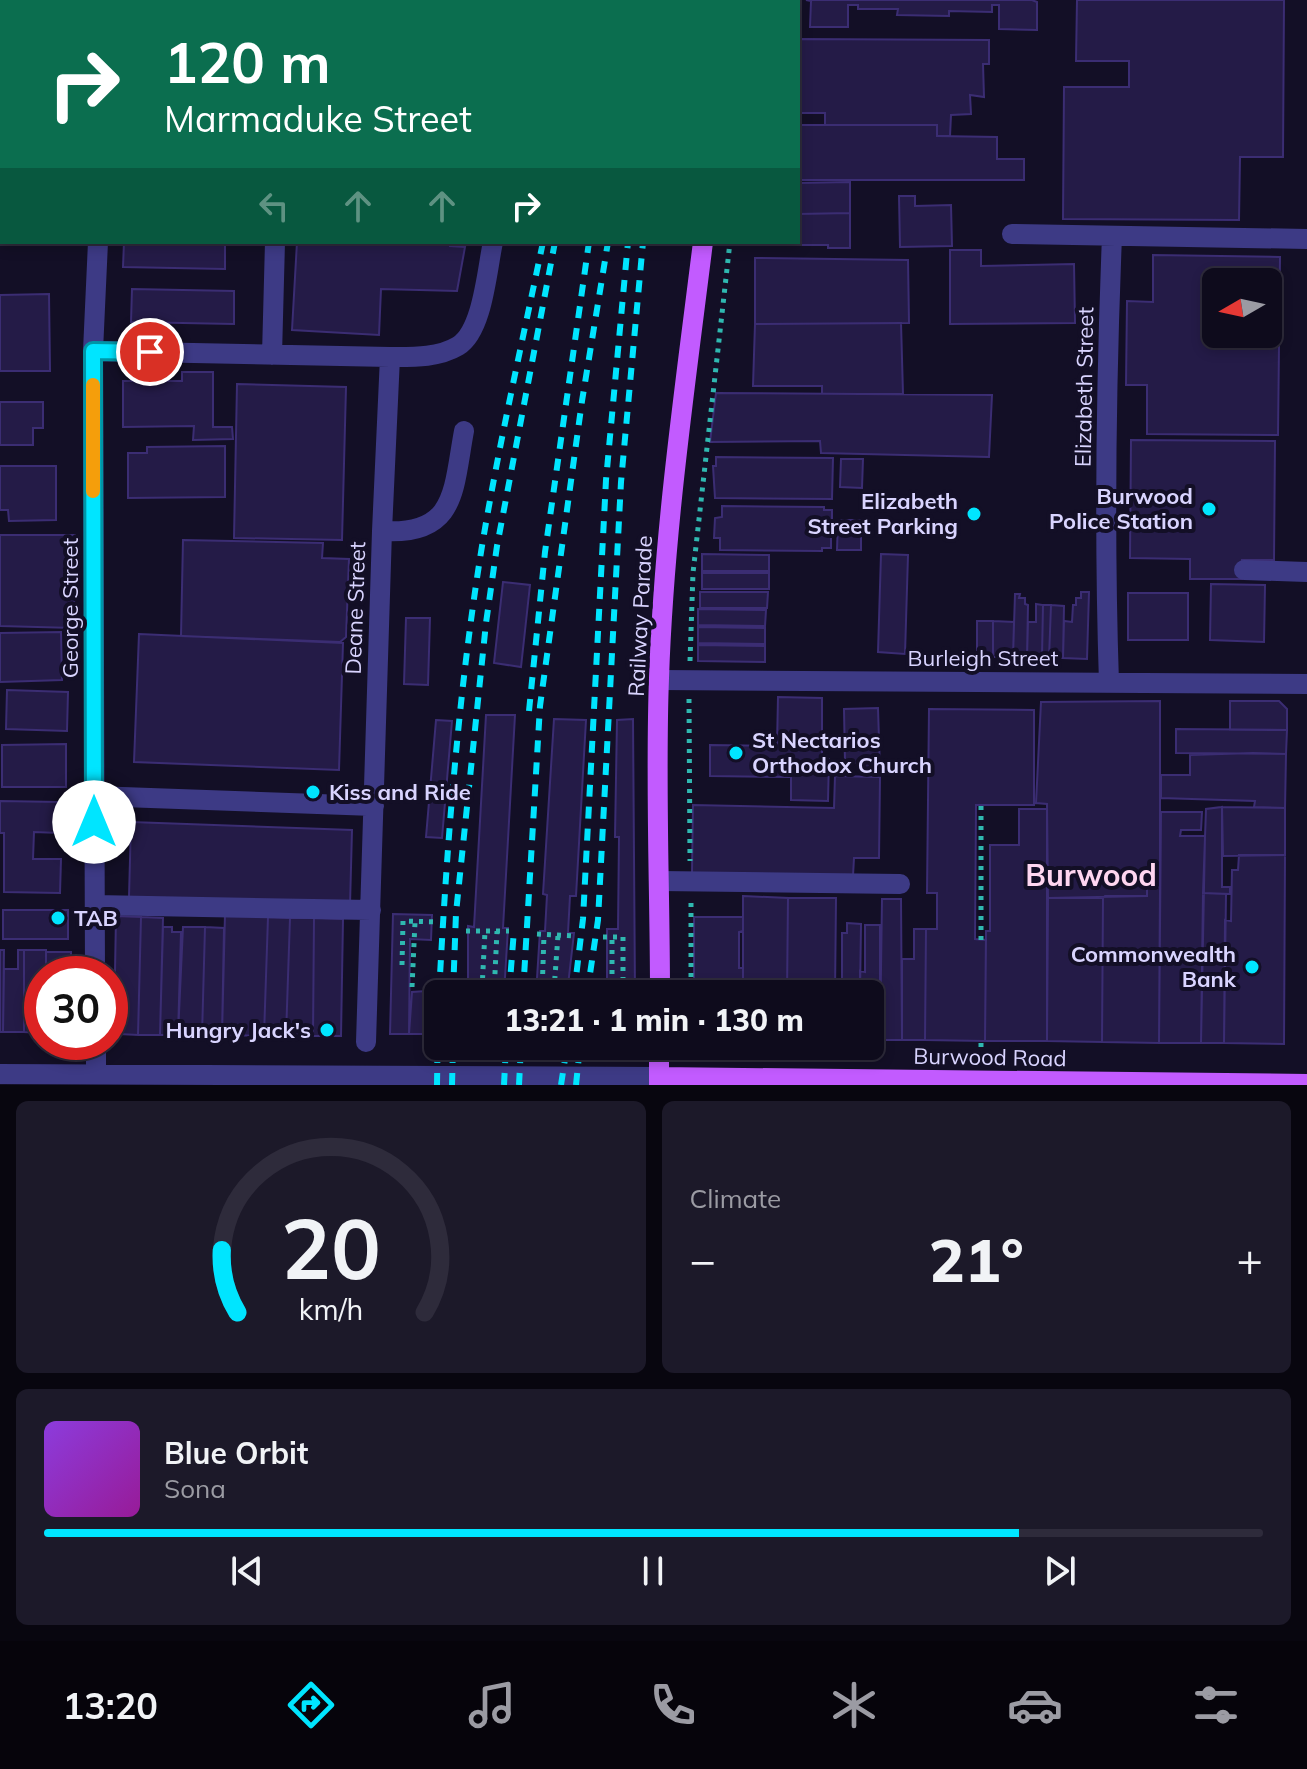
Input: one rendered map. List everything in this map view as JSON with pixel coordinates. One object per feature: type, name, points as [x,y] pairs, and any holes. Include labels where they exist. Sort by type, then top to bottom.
[{"type":"main road","name":"Railway Parade","points":[[660,980],[659,680],[673,471],[703,244]]},
{"type":"main road","points":[[659,1060],[659,1081]]},
{"type":"main road","name":"Burwood Road","points":[[659,1081],[1307,1084]]},
{"type":"street","points":[[1012,234],[1307,239]]},
{"type":"street","name":"Elizabeth Street","points":[[1109,683],[1105,519],[1112,236]]},
{"type":"street","name":"George Street","points":[[95,956],[93,351],[98,244]]},
{"type":"street","points":[[272,355],[275,244]]},
{"type":"street","points":[[93,351],[390,357],[438,353],[458,346],[470,335],[480,309],[493,244]]},
{"type":"street","name":"Deane Street","points":[[366,1042],[390,357]]},
{"type":"street","points":[[382,531],[407,533],[431,525],[451,500],[464,431]]},
{"type":"street","points":[[1244,570],[1307,572]]},
{"type":"street","name":"Burleigh Street","points":[[659,680],[1307,684]]},
{"type":"street","points":[[94,796],[374,806]]},
{"type":"street","points":[[660,881],[900,884]]},
{"type":"street","points":[[95,905],[371,910]]},
{"type":"street","name":"Burwood Road","points":[[0,1074],[103,1078],[659,1081]]},
{"type":"path","points":[[691,980],[690,680],[693,573],[730,244]]},
{"type":"path","points":[[981,801],[981,940]]},
{"type":"path","points":[[402,965],[403,921],[438,922]]},
{"type":"path","points":[[412,987],[415,922]]},
{"type":"path","points":[[466,931],[509,931]]},
{"type":"path","points":[[482,980],[485,931]]},
{"type":"path","points":[[495,980],[497,931]]},
{"type":"path","points":[[542,980],[541,934],[575,936]]},
{"type":"path","points":[[555,980],[558,935]]},
{"type":"path","points":[[603,937],[623,937],[623,980]]},
{"type":"path","points":[[612,937],[612,980]]},
{"type":"building","points":[[806,0],[1032,0],[1037,2],[1037,30],[999,29],[999,5],[992,5],[992,12],[949,11],[949,16],[897,15],[898,9],[858,9],[858,5],[848,5],[848,27],[810,27],[811,1]]},
{"type":"building","points":[[1077,0],[1284,0],[1283,157],[1240,157],[1239,220],[1063,219],[1064,87],[1129,87],[1129,61],[1076,61]]},
{"type":"building","points":[[800,39],[989,40],[989,64],[983,64],[984,97],[970,95],[971,114],[951,115],[950,136],[937,136],[937,125],[825,125],[825,113],[800,113]]},
{"type":"building","points":[[800,125],[937,125],[937,136],[997,137],[997,159],[1024,159],[1024,180],[800,180]]},
{"type":"building","points":[[850,182],[850,213],[800,214],[800,183]]},
{"type":"building","points":[[899,196],[915,196],[915,206],[951,205],[952,246],[900,247]]},
{"type":"building","points":[[850,213],[850,248],[828,248],[828,245],[728,245],[800,244],[800,214]]},
{"type":"building","points":[[124,244],[225,244],[225,269],[123,267]]},
{"type":"building","points":[[297,244],[450,244],[465,247],[457,291],[381,289],[379,335],[292,330]]},
{"type":"building","points":[[950,250],[981,250],[981,266],[1074,264],[1075,323],[950,324]]},
{"type":"building","points":[[1153,255],[1280,257],[1280,268],[1202,268],[1202,348],[1279,348],[1278,435],[1147,434],[1147,385],[1126,385],[1127,301],[1153,302]]},
{"type":"building","points":[[755,258],[908,260],[909,323],[755,324]]},
{"type":"building","points":[[132,289],[234,291],[234,324],[131,322]]},
{"type":"building","points":[[49,294],[50,371],[0,371],[0,295]]},
{"type":"building","points":[[901,323],[903,394],[822,394],[822,386],[753,386],[755,324]]},
{"type":"building","points":[[182,372],[213,372],[213,427],[232,427],[233,439],[193,440],[194,426],[123,427],[123,381],[182,381]]},
{"type":"building","points":[[237,384],[346,387],[342,540],[234,538]]},
{"type":"building","points":[[716,393],[992,395],[989,457],[821,453],[820,441],[710,442]]},
{"type":"building","points":[[0,402],[43,402],[43,428],[33,428],[33,445],[0,445]]},
{"type":"building","name":"Burwood Police Station","points":[[1131,440],[1275,441],[1274,560],[1242,560],[1242,579],[1190,579],[1190,559],[1130,558]]},
{"type":"building","points":[[225,446],[225,497],[128,498],[128,453],[147,453],[147,447]]},
{"type":"building","points":[[716,457],[833,458],[832,499],[715,498],[713,466],[716,466]]},
{"type":"building","points":[[841,459],[863,459],[862,488],[840,487]]},
{"type":"building","points":[[0,466],[56,466],[56,520],[9,521],[8,510],[0,510]]},
{"type":"building","points":[[722,506],[824,507],[824,510],[832,510],[832,525],[824,525],[824,534],[831,534],[831,548],[822,548],[822,551],[720,550],[720,538],[714,538],[715,518],[722,517]]},
{"type":"building","points":[[838,520],[861,520],[861,550],[837,550]]},
{"type":"building","points":[[0,535],[75,535],[74,628],[0,626]]},
{"type":"building","points":[[183,540],[323,543],[322,558],[349,559],[346,637],[340,642],[181,636]]},
{"type":"building","points":[[702,554],[769,555],[769,571],[702,571]]},
{"type":"building","points":[[881,554],[908,555],[905,654],[878,652]]},
{"type":"building","points":[[702,573],[769,573],[769,589],[702,589]]},
{"type":"building","points":[[503,582],[530,585],[521,667],[494,663]]},
{"type":"building","points":[[1211,584],[1265,585],[1264,642],[1210,640]]},
{"type":"building","points":[[700,592],[768,592],[767,608],[700,608]]},
{"type":"building","points":[[1081,592],[1089,592],[1087,659],[1063,658],[1064,621],[1072,622],[1073,605],[1076,605],[1076,598],[1081,598]]},
{"type":"building","points":[[1128,593],[1188,593],[1188,640],[1128,640]]},
{"type":"building","points":[[1015,594],[1025,598],[1028,605],[1027,657],[1013,657]]},
{"type":"building","points":[[1036,604],[1043,605],[1042,657],[1027,657],[1028,622],[1036,622]]},
{"type":"building","points":[[1043,605],[1051,605],[1049,658],[1042,657]]},
{"type":"building","points":[[1051,605],[1064,606],[1063,658],[1049,658]]},
{"type":"building","points":[[698,609],[766,610],[765,626],[698,625]]},
{"type":"building","points":[[406,618],[430,618],[428,685],[404,684]]},
{"type":"building","points":[[977,621],[993,621],[993,657],[977,656]]},
{"type":"building","points":[[993,621],[1014,622],[1013,657],[993,657]]},
{"type":"building","points":[[698,627],[765,628],[765,644],[698,643]]},
{"type":"building","points":[[61,632],[62,680],[0,682],[0,633]]},
{"type":"building","points":[[139,634],[343,643],[339,770],[134,762]]},
{"type":"building","points":[[698,645],[765,646],[765,662],[698,661]]},
{"type":"building","points":[[7,690],[68,692],[67,731],[6,729]]},
{"type":"building","points":[[778,697],[822,698],[822,756],[829,759],[828,801],[791,800],[791,777],[710,776],[710,745],[777,746]]},
{"type":"building","points":[[1160,701],[1160,887],[1147,887],[1147,896],[1048,898],[1047,804],[1036,803],[1041,702]]},
{"type":"building","points":[[1230,701],[1279,701],[1287,709],[1287,730],[1230,730]]},
{"type":"building","points":[[878,708],[880,771],[865,771],[865,763],[845,763],[844,709]]},
{"type":"building","points":[[929,709],[1034,710],[1034,805],[976,805],[975,939],[986,940],[985,1041],[925,1040],[926,929],[937,929],[937,893],[927,893]]},
{"type":"building","points":[[486,715],[515,715],[503,928],[508,928],[505,980],[468,980],[468,926],[474,927]]},
{"type":"building","points":[[554,719],[586,720],[576,896],[570,896],[568,933],[574,933],[569,980],[537,980],[540,931],[545,931],[547,895],[543,894]]},
{"type":"building","points":[[633,719],[635,980],[607,980],[607,929],[618,929],[619,837],[615,837],[617,720]]},
{"type":"building","points":[[436,720],[452,721],[442,838],[426,837]]},
{"type":"building","points":[[1176,729],[1287,730],[1286,754],[1176,753]]},
{"type":"building","points":[[66,744],[66,787],[2,787],[2,745]]},
{"type":"building","points":[[1286,754],[1285,808],[1254,807],[1255,801],[1161,798],[1161,775],[1190,775],[1190,755]]},
{"type":"building","points":[[835,776],[880,777],[879,858],[854,858],[853,876],[692,873],[693,805],[834,808]]},
{"type":"building","points":[[0,801],[59,802],[59,833],[34,832],[33,859],[61,859],[60,893],[4,892],[4,833],[0,833]]},
{"type":"building","points":[[1222,807],[1222,887],[1230,887],[1230,894],[1203,893],[1206,809]]},
{"type":"building","points":[[1222,807],[1285,808],[1285,855],[1223,856]]},
{"type":"building","points":[[1019,809],[1047,809],[1047,1041],[985,1041],[990,845],[1019,845]]},
{"type":"building","points":[[1161,812],[1202,812],[1201,830],[1181,830],[1180,836],[1205,836],[1201,1043],[1159,1043]]},
{"type":"building","points":[[131,822],[352,830],[350,905],[129,897]]},
{"type":"building","points":[[1239,855],[1285,855],[1284,1044],[1224,1043],[1225,920],[1231,921],[1232,870],[1238,870]]},
{"type":"building","points":[[1147,887],[1160,887],[1159,1043],[1102,1042],[1103,898],[1147,896]]},
{"type":"building","points":[[1203,893],[1226,894],[1224,1043],[1201,1043]]},
{"type":"building","points":[[743,896],[788,898],[787,980],[743,980]]},
{"type":"building","points":[[788,898],[836,898],[835,980],[787,980]]},
{"type":"building","points":[[1048,898],[1103,898],[1102,1042],[1047,1041]]},
{"type":"building","points":[[882,899],[901,899],[902,1040],[884,1040],[884,980],[881,980]]},
{"type":"building","points":[[3,910],[68,910],[68,939],[3,939]]},
{"type":"building","points":[[225,914],[268,917],[264,1036],[222,1035]]},
{"type":"building","points":[[393,914],[432,915],[431,940],[410,939],[409,1034],[390,1034]]},
{"type":"building","points":[[116,916],[141,917],[138,1035],[128,1034],[128,956],[115,956]]},
{"type":"building","points":[[141,917],[163,918],[160,1035],[138,1035]]},
{"type":"building","points":[[268,917],[290,918],[286,1036],[264,1036]]},
{"type":"building","points":[[694,917],[743,917],[743,931],[739,932],[739,968],[743,968],[743,980],[694,980]]},
{"type":"building","points":[[290,918],[314,918],[313,1036],[286,1036]]},
{"type":"building","points":[[314,918],[343,919],[341,1036],[313,1036]]},
{"type":"building","points":[[847,923],[861,924],[860,980],[842,980],[842,933],[847,933]]},
{"type":"building","points":[[865,925],[880,925],[880,980],[860,980],[860,971],[865,972]]},
{"type":"building","points":[[163,927],[172,927],[172,932],[181,932],[178,1035],[160,1035]]},
{"type":"building","points":[[183,927],[205,927],[202,1036],[178,1035]]},
{"type":"building","points":[[205,927],[224,928],[222,1035],[202,1036]]},
{"type":"building","points":[[914,929],[926,929],[925,1040],[902,1040],[902,959],[914,959]]},
{"type":"building","points":[[0,950],[4,950],[3,1032],[0,1032]]},
{"type":"building","points":[[18,950],[24,950],[24,1032],[3,1032],[4,969],[18,969]]},
{"type":"building","points":[[24,950],[46,950],[46,956],[24,956]]},
{"type":"building","points":[[46,952],[71,952],[71,956],[46,956]]},
{"type":"building","points":[[424,991],[424,1034],[409,1034],[412,992]]},
{"type":"railway","points":[[440,980],[454,769],[466,657],[496,470],[543,244]]},
{"type":"railway","points":[[454,980],[456,913],[486,623],[497,546],[555,244]]},
{"type":"railway","points":[[529,711],[545,552],[589,244]]},
{"type":"railway","points":[[524,980],[540,706],[582,401],[608,244]]},
{"type":"railway","points":[[576,980],[583,919],[606,480],[628,244]]},
{"type":"railway","points":[[589,980],[598,920],[621,482],[643,244]]},
{"type":"railway","points":[[510,980],[514,930]]},
{"type":"railway","points":[[437,1060],[437,1085]]},
{"type":"railway","points":[[452,1085],[453,1060]]},
{"type":"railway","points":[[504,1085],[505,1060]]},
{"type":"railway","points":[[519,1085],[520,1060]]},
{"type":"railway","points":[[561,1085],[565,1060]]},
{"type":"railway","points":[[576,1085],[579,1060]]},
{"type":"slow traffic","points":[[93,385],[93,491]]},
{"type":"place","name":"Burwood Police Station","points":[[1209,509]]},
{"type":"place","name":"Elizabeth Street Parking","points":[[974,514]]},
{"type":"place","name":"St Nectarios Orthodox Church","points":[[736,753]]},
{"type":"place","name":"Kiss and Ride","points":[[313,792]]},
{"type":"place","name":"TAB","points":[[58,918]]},
{"type":"place","name":"Commonwealth Bank","points":[[1252,967]]},
{"type":"place","name":"Hungry Jack's","points":[[327,1030]]},
{"type":"district","name":"Burwood","points":[[1091,876]]},
{"type":"route","points":[[94,822],[93,351],[150,352]]}]
